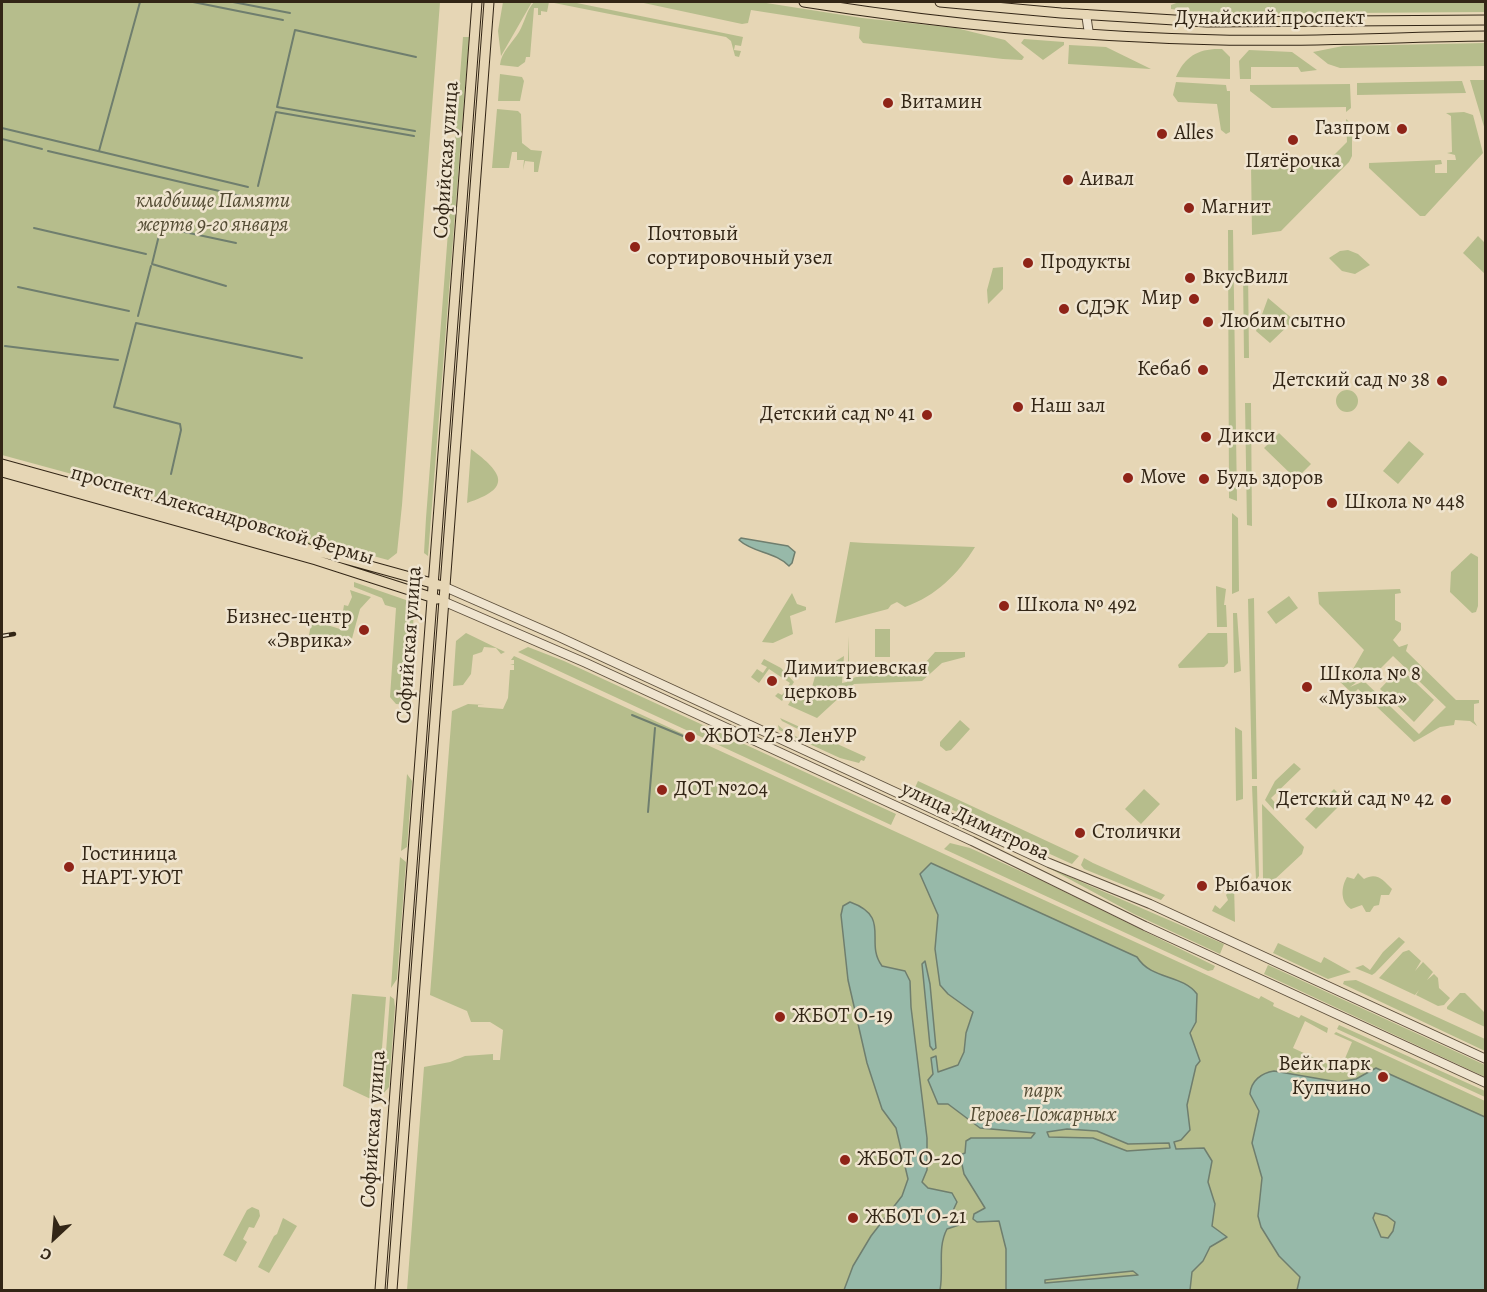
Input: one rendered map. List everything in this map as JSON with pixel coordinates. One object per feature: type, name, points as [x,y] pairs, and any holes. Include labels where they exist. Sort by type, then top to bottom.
[{"type":"main road","name":"Софийская улица","points":[[380,1290],[477,2]]},
{"type":"main road","name":"Софийская улица","points":[[392,1290],[489,2]]},
{"type":"main road","name":"Дунайский проспект","points":[[804,2],[1089,34],[1272,40],[1485,36]]},
{"type":"main road","name":"Дунайский проспект","points":[[940,2],[1086,14],[1255,23],[1485,20]]},
{"type":"main road","name":"проспект Александровской Фермы","points":[[2,464],[446,587]]},
{"type":"main road","name":"проспект Александровской Фермы","points":[[2,472],[316,560],[445,602]]},
{"type":"street","points":[[1086,14],[1089,34]]},
{"type":"street","name":"улица Димитрова","points":[[446,587],[1049,863],[1150,904],[1485,1059]]},
{"type":"street","name":"улица Димитрова","points":[[445,602],[586,663],[1044,874],[1145,926],[1485,1083]]},
{"type":"green space","name":"кладбище Памяти жертв 9-го января","points":[[2,2],[440,2],[402,505],[397,553],[388,560],[2,455]]},
{"type":"green space","points":[[503,2],[532,2],[501,56],[498,31]]},
{"type":"green space","points":[[534,2],[549,2],[547,12],[541,11],[541,15],[538,15],[538,8],[534,8],[530,57],[526,57],[525,62],[518,67],[500,65],[503,56],[519,32]]},
{"type":"green space","points":[[549,2],[572,2],[743,37],[741,46],[735,45],[734,50],[741,51],[739,57],[735,56],[731,41],[726,37]]},
{"type":"green space","points":[[639,2],[760,2],[862,18],[956,28],[1005,40],[1024,57],[1022,60],[1003,59],[863,43],[859,38],[860,27],[751,10],[748,23],[742,24]]},
{"type":"green space","points":[[1179,2],[1485,2],[1486,12],[1206,14],[1171,9],[1171,5]]},
{"type":"green space","points":[[463,37],[469,37],[428,556],[424,553],[426,518]]},
{"type":"green space","points":[[1024,39],[1064,42],[1064,45],[1043,60],[1021,43]]},
{"type":"green space","points":[[1485,43],[1485,66],[1340,68],[1328,64],[1313,52],[1343,46]]},
{"type":"green space","points":[[1069,45],[1106,47],[1151,69],[1068,64]]},
{"type":"green space","points":[[1222,49],[1230,57],[1230,79],[1176,77],[1188,59],[1194,55],[1206,50]]},
{"type":"green space","points":[[1249,50],[1292,52],[1317,70],[1301,72],[1298,67],[1251,67],[1251,79],[1240,79],[1239,61]]},
{"type":"green space","points":[[500,74],[522,77],[524,81],[520,101],[498,101]]},
{"type":"green space","points":[[1470,80],[1486,80],[1485,130]]},
{"type":"green space","points":[[1462,81],[1466,93],[1357,95],[1357,83]]},
{"type":"green space","points":[[1176,82],[1226,85],[1227,91],[1230,91],[1230,132],[1226,134],[1221,130],[1217,104],[1178,102],[1173,95]]},
{"type":"green space","points":[[1350,84],[1351,108],[1346,112],[1346,107],[1272,108],[1250,91],[1250,85]]},
{"type":"green space","points":[[497,109],[518,111],[521,114],[522,143],[531,150],[542,151],[538,172],[534,172],[534,162],[525,161],[523,170],[524,160],[517,160],[517,152],[512,152],[509,168],[492,168]]},
{"type":"green space","points":[[1464,112],[1473,115],[1483,153],[1425,216],[1420,216],[1369,168],[1369,163],[1441,160],[1442,164],[1435,165],[1435,173],[1447,173],[1447,160],[1456,160],[1455,155],[1447,153],[1452,152],[1451,116],[1446,113]]},
{"type":"green space","points":[[1346,119],[1352,124],[1352,156],[1349,162],[1281,231],[1252,235],[1251,164],[1327,162],[1347,142]]},
{"type":"green space","points":[[1228,230],[1233,230],[1237,501],[1229,498]]},
{"type":"green space","points":[[1478,236],[1485,243],[1485,274],[1463,253]]},
{"type":"green space","points":[[1348,250],[1358,254],[1370,265],[1355,274],[1342,271],[1329,258],[1340,251]]},
{"type":"green space","points":[[1003,267],[1003,289],[988,304],[987,290],[993,268]]},
{"type":"green space","points":[[1243,269],[1248,269],[1249,358],[1244,358]]},
{"type":"green space","points":[[1268,298],[1294,320],[1270,343],[1256,331]]},
{"type":"green space","points":[[1347,390],[1355,393],[1358,401],[1355,409],[1347,412],[1339,409],[1336,401],[1339,393]]},
{"type":"green space","points":[[1245,403],[1251,403],[1252,526],[1247,525]]},
{"type":"green space","points":[[1279,433],[1311,464],[1296,479],[1264,448]]},
{"type":"green space","points":[[1409,441],[1424,454],[1398,484],[1383,471]]},
{"type":"green space","points":[[471,449],[490,465],[498,479],[497,486],[492,492],[467,503]]},
{"type":"green space","points":[[92,483],[349,554],[319,549],[95,486]]},
{"type":"green space","points":[[1232,513],[1238,518],[1239,591],[1232,594]]},
{"type":"green space","points":[[850,542],[975,547],[954,575],[927,597],[905,607],[897,602],[888,609],[835,623]]},
{"type":"green space","points":[[1471,553],[1478,557],[1478,606],[1476,612],[1472,613],[1450,592],[1451,572]]},
{"type":"green space","points":[[354,582],[406,600],[414,608],[409,705],[396,704],[390,697],[396,608],[385,605],[382,598],[354,587]]},
{"type":"green space","points":[[1216,586],[1226,589],[1224,605],[1226,605],[1227,627],[1217,627]]},
{"type":"green space","points":[[1400,589],[1401,593],[1395,594],[1395,620],[1401,623],[1401,630],[1393,640],[1399,647],[1408,644],[1406,651],[1456,700],[1479,700],[1479,703],[1474,704],[1474,721],[1477,726],[1470,721],[1455,720],[1454,725],[1440,727],[1414,742],[1358,689],[1353,694],[1338,680],[1351,668],[1350,679],[1352,672],[1361,679],[1350,687],[1362,682],[1366,683],[1419,734],[1446,707],[1393,656],[1368,681],[1353,669],[1364,650],[1319,604],[1318,592]]},
{"type":"green space","points":[[350,590],[371,597],[360,609],[350,646],[309,635],[313,614],[316,611],[327,614],[324,624],[340,629],[344,605],[348,606],[352,597]]},
{"type":"green space","points":[[792,593],[797,604],[806,607],[806,610],[790,616],[793,634],[773,643],[762,642]]},
{"type":"green space","points":[[1289,596],[1298,608],[1276,624],[1267,612]]},
{"type":"green space","points":[[1254,598],[1257,779],[1252,779],[1248,599]]},
{"type":"green space","points":[[1233,613],[1237,613],[1241,671],[1234,673]]},
{"type":"green space","points":[[875,629],[890,629],[890,657],[875,657]]},
{"type":"green space","points":[[466,633],[505,652],[501,654],[496,648],[484,647],[482,652],[473,655],[471,674],[463,685],[453,686],[456,641]]},
{"type":"green space","points":[[1208,633],[1227,633],[1228,663],[1224,667],[1179,668],[1178,665]]},
{"type":"green space","points":[[849,636],[849,679],[874,672],[917,672],[935,652],[965,652],[965,657],[942,663],[922,681],[854,684],[817,718],[788,705],[799,687],[812,687],[816,673],[844,656],[842,683],[847,682]]},
{"type":"green space","points":[[528,647],[564,661],[896,814],[891,825],[518,652]]},
{"type":"green space","name":"парк Героев-Пожарных","points":[[514,656],[1259,999],[1261,996],[1274,1003],[1273,1006],[1299,1018],[1301,1015],[1328,1028],[1327,1033],[1305,1021],[1293,1048],[1340,1070],[1352,1042],[1334,1034],[1336,1032],[1485,1101],[1485,1290],[407,1290],[424,1067],[450,1062],[465,1056],[493,1054],[493,1060],[500,1060],[503,1030],[490,1022],[471,1022],[467,1011],[430,995],[452,711],[468,704],[503,709],[508,698],[510,670],[514,670],[514,665],[510,665],[514,664],[514,660],[511,660]]},
{"type":"green space","points":[[764,659],[781,668],[794,682],[782,701],[775,696],[778,693],[782,695],[790,683],[769,669],[759,683],[751,677],[757,669],[763,673],[767,667],[761,664]]},
{"type":"green space","points":[[1400,668],[1434,700],[1414,722],[1380,689]]},
{"type":"green space","points":[[780,718],[866,757],[859,763],[840,758],[779,730],[778,725],[786,732],[806,741],[810,735]]},
{"type":"green space","points":[[960,720],[970,729],[951,750],[946,751],[940,746],[940,742]]},
{"type":"green space","points":[[1235,727],[1242,731],[1243,791],[1243,799],[1236,801]]},
{"type":"green space","points":[[1294,763],[1301,769],[1271,798],[1276,804],[1274,810],[1265,800],[1275,781]]},
{"type":"green space","points":[[407,774],[412,781],[407,847],[401,851]]},
{"type":"green space","points":[[918,781],[1079,856],[1072,864],[913,792]]},
{"type":"green space","points":[[1252,786],[1257,786],[1259,876],[1256,880]]},
{"type":"green space","points":[[1144,789],[1160,804],[1141,824],[1125,809]]},
{"type":"green space","points":[[1334,789],[1345,800],[1316,829],[1305,819]]},
{"type":"green space","points":[[1262,804],[1304,847],[1302,854],[1274,880],[1263,880]]},
{"type":"green space","points":[[950,843],[970,848],[1040,880],[1215,966],[1213,970],[1208,971],[944,849]]},
{"type":"green space","points":[[400,857],[406,862],[397,979],[391,988]]},
{"type":"green space","points":[[1084,858],[1165,895],[1161,900],[1084,869],[1081,865]]},
{"type":"green space","points":[[1047,867],[1224,944],[1220,954],[1134,914]]},
{"type":"green space","points":[[1358,873],[1364,879],[1373,876],[1380,878],[1392,889],[1389,895],[1381,895],[1379,905],[1374,906],[1370,912],[1366,912],[1362,905],[1351,909],[1343,898],[1347,877],[1354,879]]},
{"type":"green space","points":[[1234,885],[1235,922],[1212,911],[1215,905],[1220,909],[1228,900],[1226,895]]},
{"type":"green space","points":[[1399,937],[1405,942],[1375,973],[1372,975],[1355,968],[1363,965],[1370,970],[1383,952]]},
{"type":"green space","points":[[1278,943],[1321,963],[1324,957],[1351,972],[1328,979],[1273,953]]},
{"type":"green space","points":[[1409,950],[1421,961],[1415,971],[1423,962],[1433,972],[1427,980],[1434,974],[1438,978],[1439,988],[1450,998],[1444,1005],[1438,1006],[1416,995],[1419,990],[1415,995],[1379,978],[1403,952]]},
{"type":"green space","points":[[1268,965],[1485,1065],[1485,1077],[1264,974]]},
{"type":"green space","points":[[1356,980],[1485,1039],[1485,1051],[1343,984],[1344,981]]},
{"type":"green space","points":[[1460,993],[1465,993],[1485,1013],[1485,1027],[1447,1009]]},
{"type":"green space","points":[[352,994],[386,997],[378,1099],[375,1101],[343,1086]]},
{"type":"green space","points":[[390,996],[394,999],[395,1007],[389,1087],[383,1094]]},
{"type":"green space","points":[[1339,1025],[1485,1091],[1485,1097],[1337,1029]]},
{"type":"green space","points":[[252,1207],[259,1210],[260,1216],[254,1228],[249,1227],[243,1239],[247,1242],[236,1262],[223,1255],[247,1210]]},
{"type":"green space","points":[[283,1218],[297,1226],[269,1273],[258,1267],[277,1234]]},
{"type":"shaded area","points":[[741,538],[788,546],[795,552],[792,563],[789,566],[778,558],[751,548],[739,540]]},
{"type":"shaded area","points":[[931,863],[1137,957],[1150,970],[1183,983],[1197,994],[1196,1022],[1190,1033],[1200,1061],[1196,1066],[1187,1105],[1190,1130],[1181,1140],[1174,1142],[1176,1149],[1204,1148],[1212,1161],[1208,1182],[1215,1204],[1212,1226],[1227,1237],[1210,1247],[1203,1261],[1192,1272],[1190,1290],[1006,1290],[1006,1249],[999,1221],[977,1222],[973,1219],[974,1214],[985,1208],[964,1174],[960,1155],[965,1153],[966,1141],[971,1138],[1031,1138],[1035,1133],[980,1128],[948,1104],[938,1104],[928,1080],[933,1074],[931,1058],[936,1056],[938,1072],[958,1065],[964,1052],[966,1033],[973,1012],[948,994],[940,985],[935,949],[938,915],[920,874]],"holes":[[[1067,1129],[1097,1131],[1128,1144],[1169,1143],[1170,1148],[1127,1151],[1093,1138],[1049,1137],[1047,1132]],[[1133,1271],[1138,1275],[1045,1283],[1045,1280]]]},
{"type":"shaded area","points":[[850,902],[863,908],[874,923],[875,948],[882,966],[905,971],[910,981],[911,1007],[927,1138],[927,1170],[922,1182],[928,1188],[952,1193],[957,1202],[950,1217],[965,1220],[965,1223],[947,1229],[944,1236],[941,1251],[940,1290],[844,1290],[853,1266],[871,1236],[902,1196],[908,1179],[896,1128],[882,1109],[867,1063],[848,980],[841,915],[843,906]]},
{"type":"shaded area","points":[[925,961],[930,984],[936,1048],[933,1050],[930,1046],[922,964]]},
{"type":"shaded area","points":[[1376,1068],[1485,1117],[1485,1290],[1297,1290],[1300,1277],[1279,1256],[1261,1227],[1258,1216],[1262,1178],[1252,1143],[1259,1111],[1250,1094],[1252,1085],[1258,1078],[1274,1071],[1338,1082],[1356,1079]],"holes":[[[1375,1213],[1387,1216],[1395,1222],[1388,1238],[1381,1237],[1373,1218]]]},
{"type":"waterway","points":[[99,151],[140,2]]},
{"type":"waterway","points":[[193,2],[283,20]]},
{"type":"waterway","points":[[233,2],[290,13]]},
{"type":"waterway","points":[[415,131],[277,107],[295,30],[416,57]]},
{"type":"waterway","points":[[258,186],[276,112],[414,136]]},
{"type":"waterway","points":[[2,128],[248,187]]},
{"type":"waterway","points":[[2,139],[42,149]]},
{"type":"waterway","points":[[48,151],[245,197]]},
{"type":"waterway","points":[[226,286],[152,264],[161,227],[236,243]]},
{"type":"waterway","points":[[34,228],[146,254]]},
{"type":"waterway","points":[[138,316],[151,266]]},
{"type":"waterway","points":[[18,287],[129,311]]},
{"type":"waterway","points":[[171,474],[181,430],[180,424],[114,407],[136,323],[302,358]]},
{"type":"waterway","points":[[5,346],[118,360]]},
{"type":"waterway","points":[[632,715],[683,736]]},
{"type":"waterway","points":[[648,812],[655,728]]},
{"type":"railway","points":[[2,636],[14,634]]},
{"type":"place","name":"Витамин","points":[[888,103]]},
{"type":"place","name":"Газпром","points":[[1402,129]]},
{"type":"place","name":"Alles","points":[[1162,134]]},
{"type":"place","name":"Пятёрочка","points":[[1293,140]]},
{"type":"place","name":"Аивал","points":[[1068,180]]},
{"type":"place","name":"Магнит","points":[[1189,208]]},
{"type":"place","name":"Почтовый сортировочный узел","points":[[635,247]]},
{"type":"place","name":"Продукты","points":[[1028,263]]},
{"type":"place","name":"ВкусВилл","points":[[1190,278]]},
{"type":"place","name":"Мир","points":[[1194,299]]},
{"type":"place","name":"СДЭК","points":[[1064,309]]},
{"type":"place","name":"Любим сытно","points":[[1208,322]]},
{"type":"place","name":"Кебаб","points":[[1203,370]]},
{"type":"place","name":"Детский сад № 38","points":[[1442,381]]},
{"type":"place","name":"Наш зал","points":[[1018,407]]},
{"type":"place","name":"Детский сад № 41","points":[[927,415]]},
{"type":"place","name":"Дикси","points":[[1206,437]]},
{"type":"place","name":"Move","points":[[1128,478]]},
{"type":"place","name":"Будь здоров","points":[[1204,479]]},
{"type":"place","name":"Школа № 448","points":[[1332,503]]},
{"type":"place","name":"Школа № 492","points":[[1004,606]]},
{"type":"place","name":"Бизнес-центр «Эврика»","points":[[364,630]]},
{"type":"place","name":"Димитриевская церковь","points":[[772,681]]},
{"type":"place","name":"Школа № 8 «Музыка»","points":[[1307,687]]},
{"type":"place","name":"ЖБОТ Z-8 ЛенУР","points":[[690,737]]},
{"type":"place","name":"ДОТ №204","points":[[662,790]]},
{"type":"place","name":"Детский сад № 42","points":[[1446,800]]},
{"type":"place","name":"Столички","points":[[1080,833]]},
{"type":"place","name":"Гостиница НАРТ-УЮТ","points":[[69,867]]},
{"type":"place","name":"Рыбачок","points":[[1202,886]]},
{"type":"place","name":"ЖБОТ О-19","points":[[780,1017]]},
{"type":"place","name":"Вейк парк Купчино","points":[[1383,1077]]},
{"type":"place","name":"ЖБОТ О-20","points":[[845,1160]]},
{"type":"place","name":"ЖБОТ O-21","points":[[853,1218]]}]
